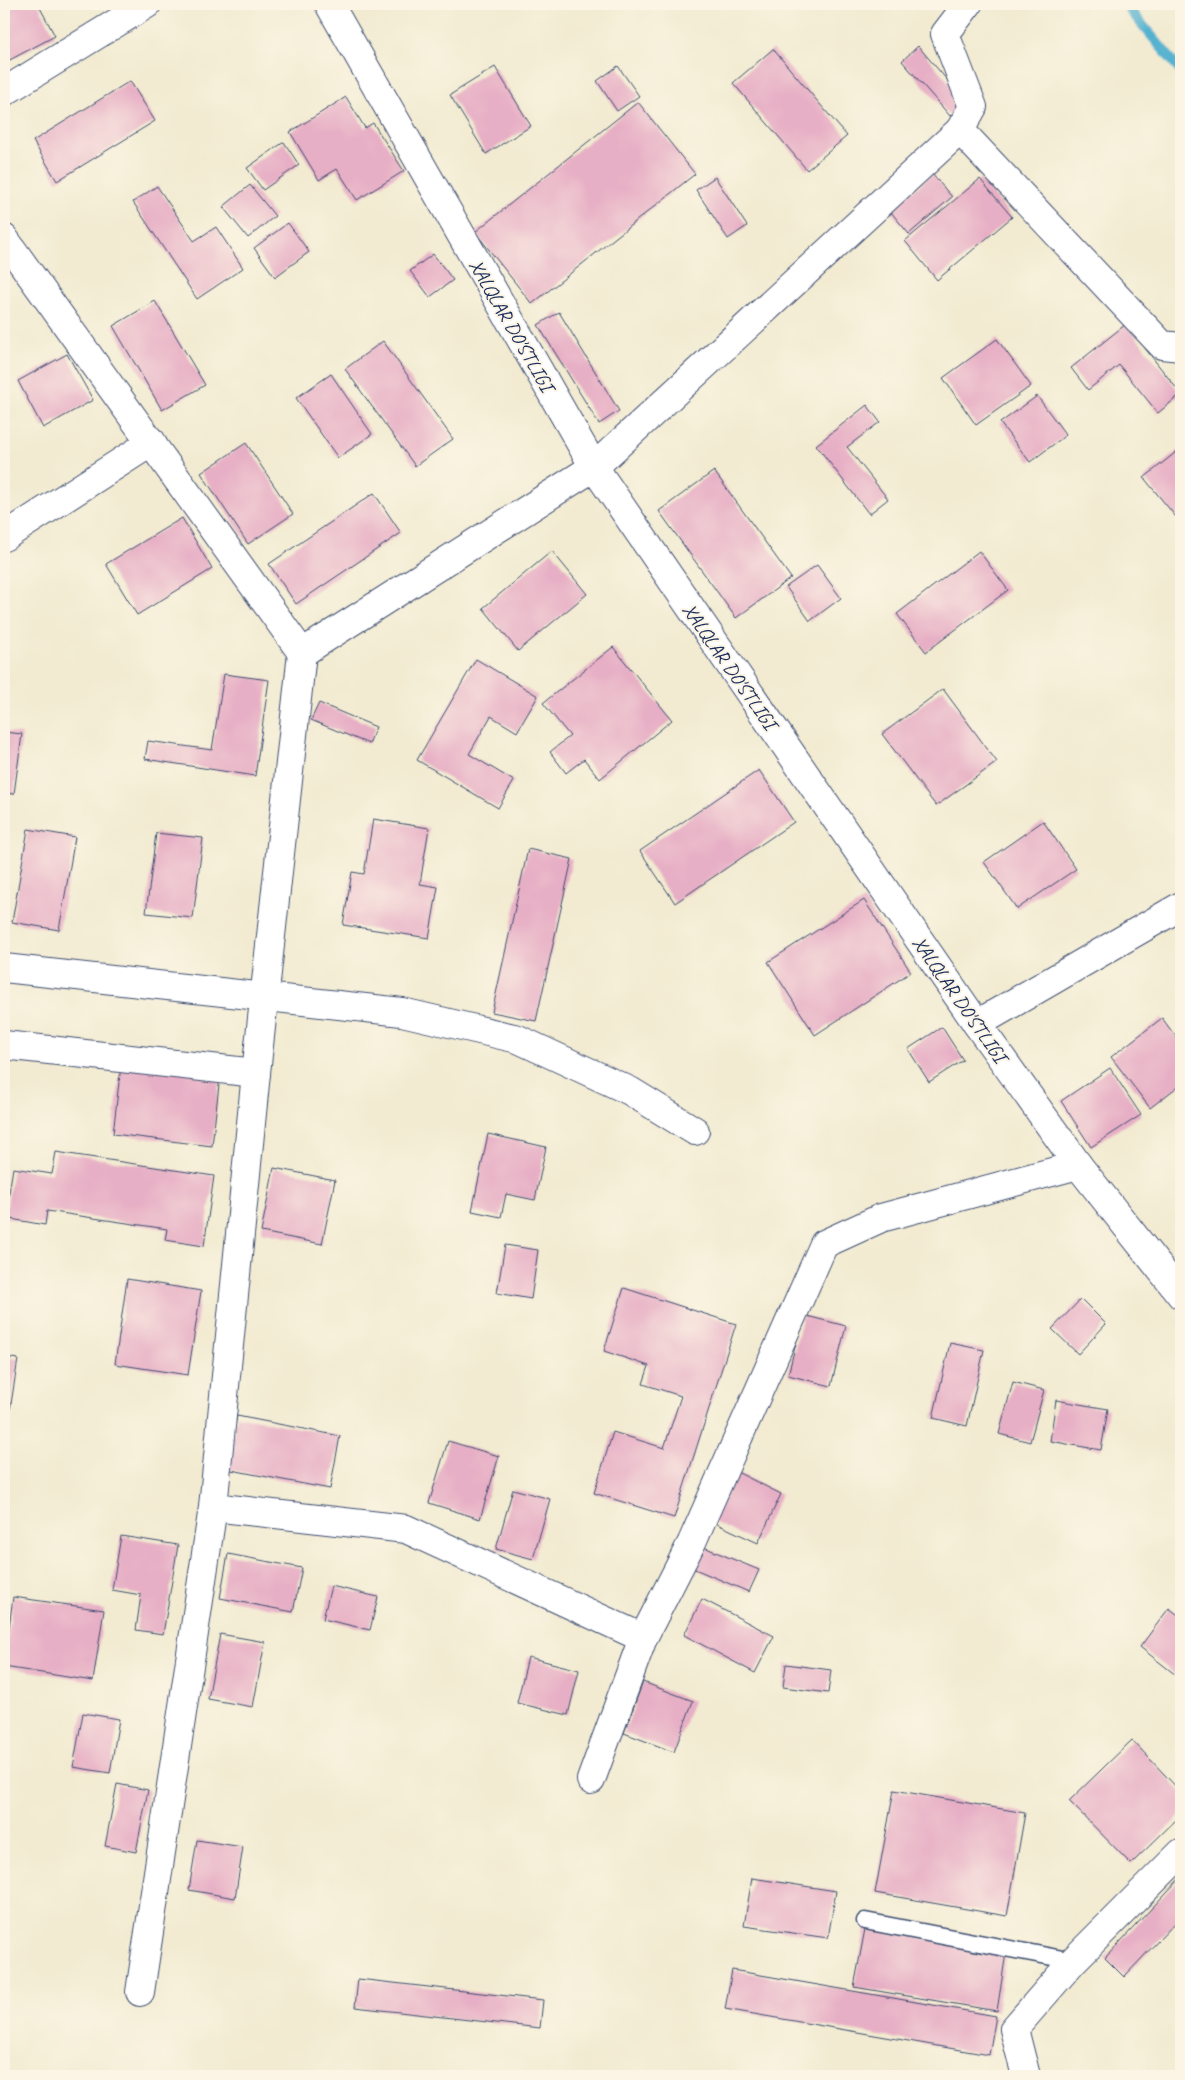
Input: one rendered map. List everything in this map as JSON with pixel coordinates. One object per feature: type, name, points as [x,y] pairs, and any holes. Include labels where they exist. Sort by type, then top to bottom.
[{"type":"street","points":[[4,92],[147,4]]},
{"type":"street","name":"XALQLAR DO'STLIGI","points":[[329,4],[594,467],[977,1024],[1078,1165],[1181,1295]]},
{"type":"street","points":[[302,653],[594,467],[960,130],[973,107],[945,34],[968,4]]},
{"type":"street","points":[[960,130],[1162,346],[1181,347]]},
{"type":"street","points":[[4,238],[302,653],[256,1073],[213,1507],[140,1992]]},
{"type":"street","points":[[4,537],[152,442]]},
{"type":"street","points":[[977,1024],[1181,906]]},
{"type":"street","points":[[4,968],[402,1012],[518,1039],[630,1092],[695,1131]]},
{"type":"street","points":[[4,1045],[256,1073]]},
{"type":"street","points":[[591,1780],[643,1638],[692,1542],[824,1244],[881,1218],[1078,1165]]},
{"type":"street","points":[[213,1507],[406,1529],[643,1638]]},
{"type":"street","points":[[1026,2076],[1014,2029],[1073,1961],[1181,1853]]},
{"type":"lane","points":[[866,1921],[1073,1961]]},
{"type":"building","points":[[4,4],[38,4],[55,36],[4,63]]},
{"type":"building","points":[[918,46],[966,102],[950,116],[902,61]]},
{"type":"building","points":[[773,49],[847,136],[807,170],[733,83]]},
{"type":"building","points":[[618,66],[639,96],[617,111],[597,81]]},
{"type":"building","points":[[495,67],[531,126],[486,154],[450,95]]},
{"type":"building","points":[[130,81],[155,121],[57,181],[33,141]]},
{"type":"building","points":[[346,97],[365,128],[373,123],[404,171],[357,200],[337,169],[319,180],[290,132]]},
{"type":"building","points":[[638,102],[695,174],[532,304],[475,232]]},
{"type":"building","points":[[284,142],[299,165],[263,190],[247,168]]},
{"type":"building","points":[[932,174],[952,197],[909,234],[890,211]]},
{"type":"building","points":[[715,177],[747,226],[728,239],[696,190]]},
{"type":"building","points":[[980,179],[1012,217],[937,280],[905,241]]},
{"type":"building","points":[[250,185],[275,216],[248,238],[223,207]]},
{"type":"building","points":[[157,186],[194,241],[216,227],[243,268],[197,299],[133,202]]},
{"type":"building","points":[[288,223],[309,252],[275,277],[254,248]]},
{"type":"building","points":[[433,254],[453,280],[430,297],[410,271]]},
{"type":"building","points":[[155,301],[205,385],[162,410],[113,326]]},
{"type":"building","points":[[559,312],[619,411],[599,424],[538,325]]},
{"type":"building","points":[[1126,324],[1181,394],[1158,413],[1119,365],[1088,390],[1071,368]]},
{"type":"building","points":[[997,339],[1031,386],[976,425],[943,378]]},
{"type":"building","points":[[383,341],[453,439],[415,466],[345,369]]},
{"type":"building","points":[[67,354],[93,400],[43,428],[18,381]]},
{"type":"building","points":[[331,374],[372,434],[338,458],[296,398]]},
{"type":"building","points":[[1037,396],[1066,435],[1030,462],[1000,423]]},
{"type":"building","points":[[867,405],[880,422],[847,447],[888,499],[869,514],[816,445]]},
{"type":"building","points":[[246,443],[293,514],[248,544],[201,473]]},
{"type":"building","points":[[1181,448],[1181,523],[1144,478]]},
{"type":"building","points":[[714,471],[791,578],[736,618],[659,511]]},
{"type":"building","points":[[374,493],[401,533],[296,604],[269,564]]},
{"type":"building","points":[[182,518],[212,569],[137,615],[106,564]]},
{"type":"building","points":[[552,551],[587,594],[518,651],[483,608]]},
{"type":"building","points":[[979,551],[1008,590],[926,652],[897,614]]},
{"type":"building","points":[[817,565],[841,598],[810,621],[786,587]]},
{"type":"building","points":[[613,647],[672,720],[600,779],[584,759],[566,773],[550,752],[570,736],[543,703]]},
{"type":"building","points":[[476,659],[538,696],[517,732],[491,716],[469,754],[514,781],[498,808],[417,760]]},
{"type":"building","points":[[224,674],[269,680],[255,776],[145,759],[148,741],[212,750]]},
{"type":"building","points":[[943,689],[997,762],[936,806],[882,734]]},
{"type":"building","points":[[319,703],[376,727],[369,744],[311,720]]},
{"type":"building","points":[[4,732],[22,734],[14,794],[4,793]]},
{"type":"building","points":[[759,770],[794,822],[675,903],[640,851]]},
{"type":"building","points":[[373,819],[429,828],[420,884],[438,887],[429,938],[343,925],[352,872],[364,874]]},
{"type":"building","points":[[1043,821],[1076,869],[1017,909],[984,862]]},
{"type":"building","points":[[28,829],[75,837],[59,930],[12,922]]},
{"type":"building","points":[[156,833],[203,838],[193,918],[146,913]]},
{"type":"building","points":[[528,849],[572,859],[536,1021],[492,1012]]},
{"type":"building","points":[[864,900],[911,972],[815,1035],[768,962]]},
{"type":"building","points":[[1162,1018],[1181,1044],[1181,1084],[1150,1108],[1111,1057]]},
{"type":"building","points":[[942,1027],[963,1060],[929,1082],[908,1049]]},
{"type":"building","points":[[121,1065],[220,1076],[212,1146],[113,1134]]},
{"type":"building","points":[[1110,1068],[1141,1115],[1091,1147],[1061,1101]]},
{"type":"building","points":[[488,1134],[546,1147],[535,1200],[506,1194],[501,1217],[472,1211]]},
{"type":"building","points":[[56,1152],[214,1176],[204,1246],[165,1240],[167,1229],[47,1211],[45,1225],[5,1218],[13,1168],[52,1174]]},
{"type":"building","points":[[274,1168],[335,1180],[322,1244],[261,1232]]},
{"type":"building","points":[[505,1245],[538,1250],[531,1299],[497,1293]]},
{"type":"building","points":[[127,1279],[201,1291],[188,1375],[115,1364]]},
{"type":"building","points":[[624,1288],[736,1324],[674,1518],[594,1493],[613,1432],[664,1448],[681,1396],[643,1384],[649,1366],[604,1351]]},
{"type":"building","points":[[1081,1299],[1106,1324],[1078,1354],[1052,1329]]},
{"type":"building","points":[[803,1315],[846,1326],[831,1386],[788,1375]]},
{"type":"building","points":[[950,1343],[984,1350],[967,1426],[933,1418]]},
{"type":"building","points":[[4,1357],[18,1359],[6,1436],[4,1436]]},
{"type":"building","points":[[1013,1382],[1044,1390],[1030,1442],[999,1434]]},
{"type":"building","points":[[1056,1400],[1108,1409],[1101,1450],[1050,1441]]},
{"type":"building","points":[[237,1416],[340,1436],[330,1489],[226,1469]]},
{"type":"building","points":[[448,1441],[499,1456],[480,1519],[429,1503]]},
{"type":"building","points":[[737,1472],[781,1494],[758,1543],[713,1522]]},
{"type":"building","points":[[513,1489],[550,1499],[533,1559],[496,1549]]},
{"type":"building","points":[[121,1536],[178,1545],[163,1634],[136,1630],[141,1595],[112,1590]]},
{"type":"building","points":[[699,1545],[759,1570],[749,1592],[690,1567]]},
{"type":"building","points":[[228,1554],[302,1568],[293,1612],[220,1598]]},
{"type":"building","points":[[331,1586],[378,1597],[370,1630],[323,1619]]},
{"type":"building","points":[[13,1597],[104,1610],[93,1681],[4,1667]]},
{"type":"building","points":[[702,1599],[774,1636],[755,1673],[684,1635]]},
{"type":"building","points":[[1169,1608],[1181,1617],[1181,1679],[1140,1647]]},
{"type":"building","points":[[220,1634],[265,1642],[253,1707],[208,1699]]},
{"type":"building","points":[[528,1657],[579,1670],[568,1715],[517,1703]]},
{"type":"building","points":[[786,1664],[831,1670],[828,1693],[783,1687]]},
{"type":"building","points":[[643,1682],[693,1701],[674,1752],[624,1733]]},
{"type":"building","points":[[83,1713],[119,1719],[110,1773],[73,1767]]},
{"type":"building","points":[[1132,1740],[1181,1792],[1181,1815],[1131,1864],[1069,1801]]},
{"type":"building","points":[[117,1784],[148,1790],[136,1852],[105,1846]]},
{"type":"building","points":[[894,1790],[1025,1813],[1007,1916],[875,1893]]},
{"type":"building","points":[[197,1840],[243,1847],[235,1898],[189,1890]]},
{"type":"building","points":[[1181,1877],[1181,1927],[1176,1922],[1124,1977],[1105,1958]]},
{"type":"building","points":[[752,1878],[836,1891],[828,1938],[744,1926]]},
{"type":"building","points":[[865,1929],[1006,1953],[997,2011],[854,1987]]},
{"type":"building","points":[[732,1970],[996,2016],[989,2055],[725,2009]]},
{"type":"building","points":[[358,1979],[543,2000],[540,2028],[355,2007]]},
{"type":"waterway","points":[[1125,4],[1181,71]]}]
